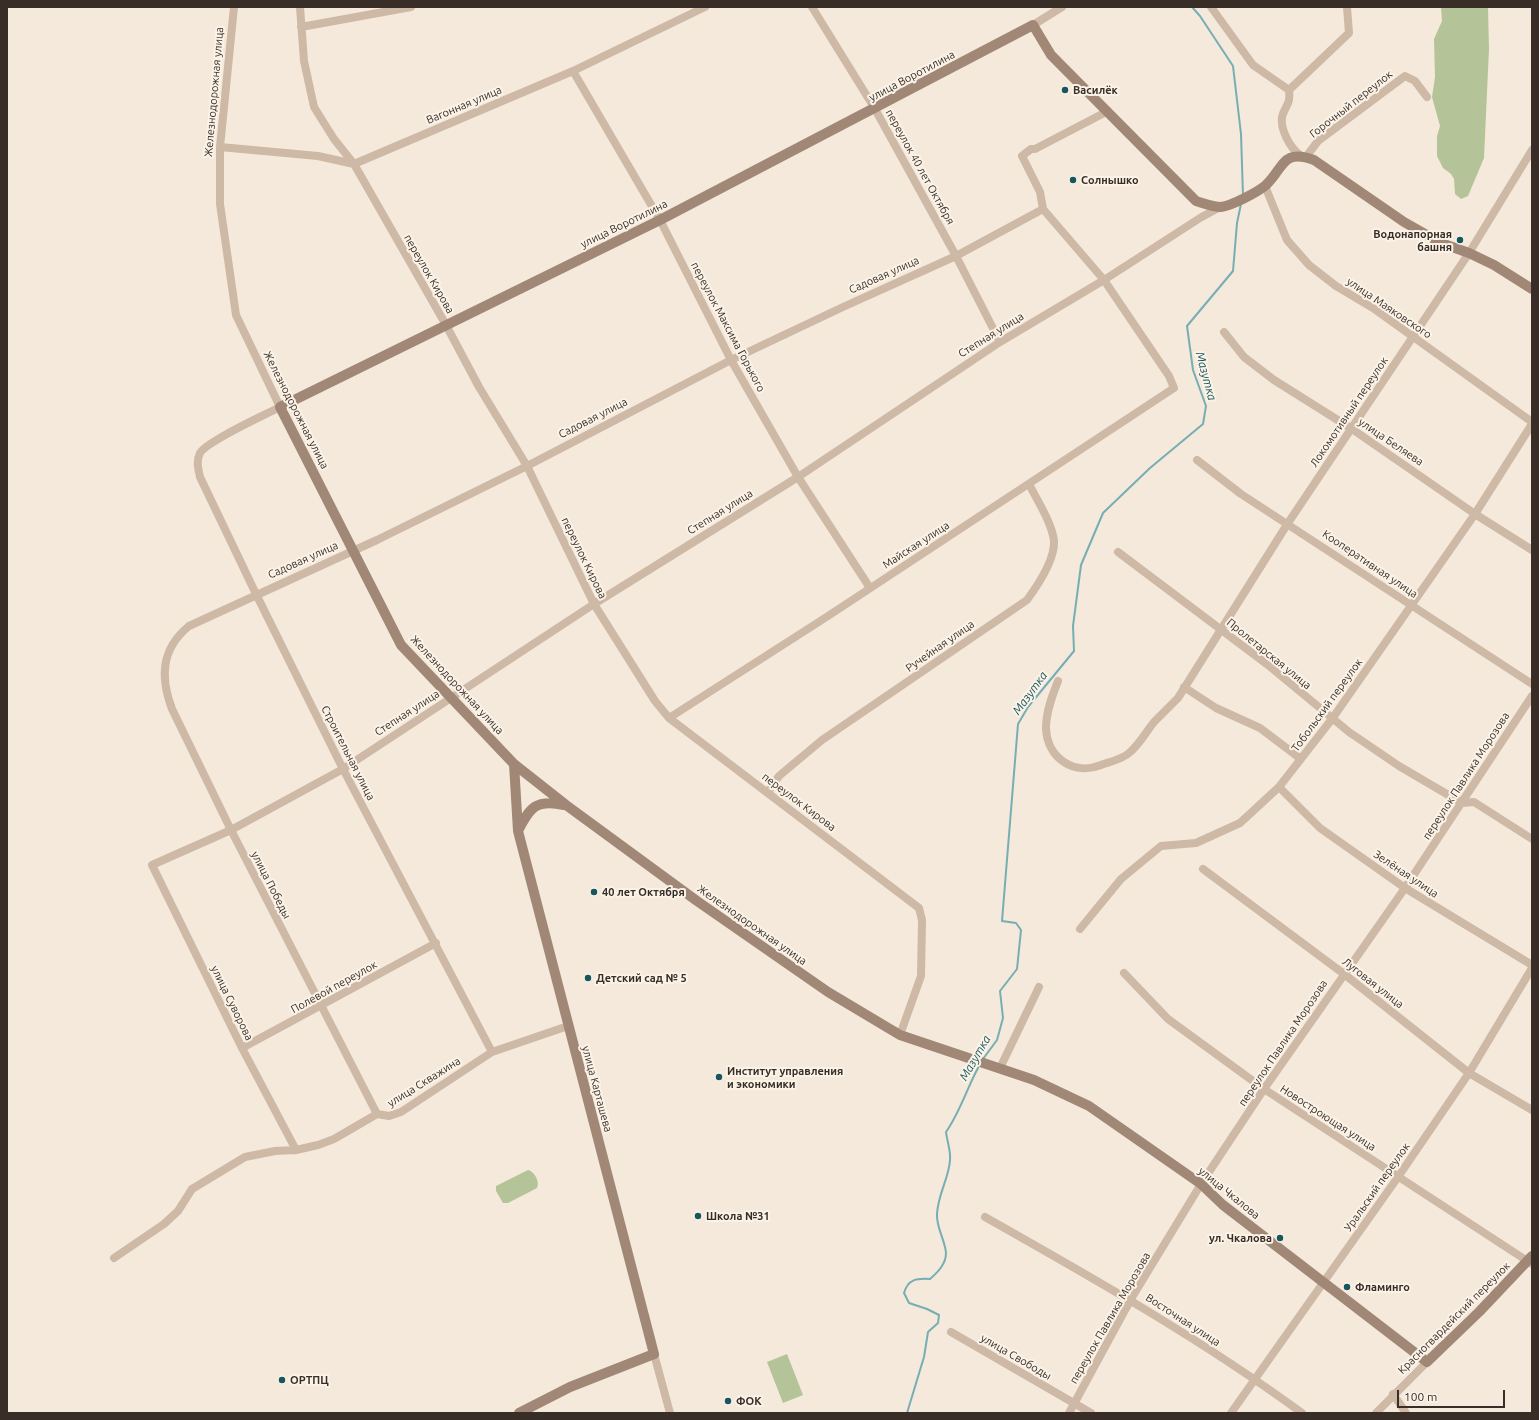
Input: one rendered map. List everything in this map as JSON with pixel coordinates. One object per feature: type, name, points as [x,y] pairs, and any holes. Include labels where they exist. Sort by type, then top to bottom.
[{"type":"street","name":"Железнодорожная улица","points":[[234,7],[220,147],[220,204],[236,315],[280,407],[401,645],[514,764],[566,805],[697,902],[828,992],[900,1035],[1000,1068]]},
{"type":"street","name":"переулок Кирова","points":[[300,7],[304,61],[314,107],[334,139],[354,164],[446,325],[479,387],[527,466],[594,604],[655,701],[668,718],[768,792],[919,908],[922,920],[921,976],[900,1035]]},
{"type":"street","points":[[301,27],[411,7]]},
{"type":"street","name":"Вагонная улица","points":[[354,164],[573,71],[705,7]]},
{"type":"street","name":"переулок 40 лет Октября","points":[[812,7],[875,108],[956,256],[1000,342]]},
{"type":"street","name":"улица Воротилина","points":[[198,459],[206,446],[280,407],[660,220],[1033,25],[1062,7]]},
{"type":"street","points":[[1211,7],[1253,65],[1289,90],[1290,100],[1282,116],[1282,129],[1296,152],[1314,160],[1416,229],[1441,244],[1469,253],[1494,265],[1532,288]]},
{"type":"street","points":[[1289,90],[1349,33],[1346,7]]},
{"type":"street","points":[[1033,25],[1051,55],[1196,201],[1220,207]]},
{"type":"street","name":"переулок Максима Горького","points":[[573,71],[660,220],[731,360],[798,477],[870,588]]},
{"type":"street","name":"Горочный переулок","points":[[1303,156],[1318,141],[1405,76],[1415,81],[1427,97]]},
{"type":"street","points":[[1104,280],[1043,208],[1040,192],[1022,156],[1031,149],[1035,149],[1108,111]]},
{"type":"street","points":[[220,147],[318,156],[354,164]]},
{"type":"street","name":"Локомотивный переулок","points":[[1058,681],[1047,715],[1046,729],[1049,745],[1057,757],[1065,764],[1082,769],[1093,768],[1129,754],[1154,722],[1178,698],[1288,523],[1469,253],[1529,160],[1532,150]]},
{"type":"street","name":"Степная улица","points":[[152,865],[231,830],[343,769],[594,604],[798,477],[1000,342],[1104,280],[1200,218],[1265,186],[1286,160],[1303,156]]},
{"type":"street","name":"улица Маяковского","points":[[1265,186],[1287,240],[1309,265],[1336,286],[1373,308],[1414,337],[1532,423]]},
{"type":"street","name":"Садовая улица","points":[[166,660],[178,635],[189,626],[354,550],[527,466],[731,360],[956,256],[1043,208]]},
{"type":"street","name":"Майская улица","points":[[668,718],[870,588],[1174,388],[1169,376],[1104,280]]},
{"type":"street","name":"улица Беляева","points":[[1224,332],[1244,357],[1274,380],[1352,429],[1475,514],[1532,550]]},
{"type":"street","name":"Тобольский переулок","points":[[1080,929],[1121,879],[1161,846],[1196,843],[1240,823],[1279,787],[1332,719],[1475,514],[1532,423]]},
{"type":"street","name":"Строительная улица","points":[[198,459],[200,477],[256,594],[343,769],[436,943],[492,1052]]},
{"type":"street","name":"Кооперативная улица","points":[[1197,460],[1241,494],[1288,523],[1532,684]]},
{"type":"street","name":"Ручейная улица","points":[[768,792],[779,776],[822,740],[1027,600],[1041,581],[1049,562],[1054,542],[1046,516],[1029,484]]},
{"type":"street","name":"Пролетарская улица","points":[[1118,552],[1268,665],[1332,719],[1399,766],[1462,803],[1474,802],[1532,839]]},
{"type":"street","name":"улица Победы","points":[[166,660],[164,676],[166,692],[231,830],[377,1114]]},
{"type":"street","points":[[1184,687],[1216,708],[1260,728],[1301,759]]},
{"type":"street","name":"переулок Павлика Морозова","points":[[1069,1413],[1130,1299],[1201,1184],[1264,1089],[1405,888],[1532,696]]},
{"type":"street","name":"улица Карташева","points":[[514,764],[518,831],[670,1413]]},
{"type":"street","name":"Зелёная улица","points":[[1279,787],[1320,828],[1405,888],[1532,967]]},
{"type":"street","points":[[518,831],[533,807],[544,802],[566,805]]},
{"type":"street","name":"улица Суворова","points":[[152,865],[242,1048],[296,1150]]},
{"type":"street","name":"Луговая улица","points":[[1203,870],[1344,974],[1469,1073],[1532,1110]]},
{"type":"street","name":"Полевой переулок","points":[[242,1048],[321,1007],[436,943]]},
{"type":"street","name":"Уральский переулок","points":[[1231,1413],[1256,1380],[1469,1073],[1532,967]]},
{"type":"street","name":"Новостроющая улица","points":[[1124,973],[1168,1019],[1264,1089],[1398,1177],[1531,1261]]},
{"type":"street","points":[[1000,1068],[1039,987]]},
{"type":"street","name":"улица Скважина","points":[[114,1258],[164,1224],[178,1212],[192,1189],[245,1156],[275,1151],[296,1150],[334,1139],[377,1114],[389,1116],[400,1112],[492,1052],[568,1026]]},
{"type":"street","name":"улица Чкалова","points":[[1000,1068],[1034,1080],[1089,1106],[1201,1184],[1223,1205],[1427,1362]]},
{"type":"street","name":"Восточная улица","points":[[985,1217],[1130,1299],[1256,1380],[1302,1413]]},
{"type":"street","name":"Красногвардейский переулок","points":[[1376,1413],[1393,1394],[1531,1261]]},
{"type":"street","name":"улица Свободы","points":[[951,1332],[1091,1413]]},
{"type":"street","points":[[519,1413],[570,1387],[654,1354]]},
{"type":"street","points":[[1393,1394],[1406,1413]]},
{"type":"green space","points":[[1441,7],[1488,7],[1489,49],[1484,158],[1468,196],[1461,199],[1455,194],[1454,179],[1451,174],[1443,168],[1437,156],[1437,136],[1440,126],[1432,97],[1435,77],[1434,39],[1442,21]]},
{"type":"green space","points":[[528,1170],[533,1173],[536,1178],[538,1183],[537,1188],[508,1203],[503,1203],[496,1191],[496,1186]]},
{"type":"green space","points":[[787,1354],[803,1395],[783,1403],[767,1362]]},
{"type":"waterway","name":"Мазутка","points":[[1192,7],[1200,16],[1233,66],[1241,134],[1243,196]]},
{"type":"waterway","name":"Мазутка","points":[[983,1059],[997,1040],[1003,1018],[1000,991],[1017,969],[1021,930],[1016,923],[1002,921],[1018,724],[1028,707],[1074,651],[1073,626],[1081,565],[1103,513],[1150,468],[1203,424],[1206,406],[1193,370],[1187,326],[1233,271],[1237,223],[1241,204]]},
{"type":"waterway","name":"Мазутка","points":[[907,1413],[924,1357],[928,1332],[938,1323],[939,1315],[909,1303],[904,1293],[908,1285],[914,1280],[930,1279],[939,1271],[945,1261],[946,1253],[938,1224],[937,1214],[939,1200],[948,1173],[950,1160],[946,1132],[979,1066]]},
{"type":"place","name":"Василёк","points":[[1065,90]]},
{"type":"place","name":"Солнышко","points":[[1073,180]]},
{"type":"place","name":"Водонапорная башня","points":[[1460,240]]},
{"type":"place","name":"40 лет Октября","points":[[594,892]]},
{"type":"place","name":"Детский сад № 5","points":[[588,978]]},
{"type":"place","name":"Институт управления и экономики","points":[[719,1077]]},
{"type":"place","name":"Школа №31","points":[[698,1216]]},
{"type":"place","name":"ул. Чкалова","points":[[1280,1238]]},
{"type":"place","name":"Фламинго","points":[[1347,1287]]},
{"type":"place","name":"ОРТПЦ","points":[[282,1380]]},
{"type":"place","name":"ФОК","points":[[728,1401]]}]
